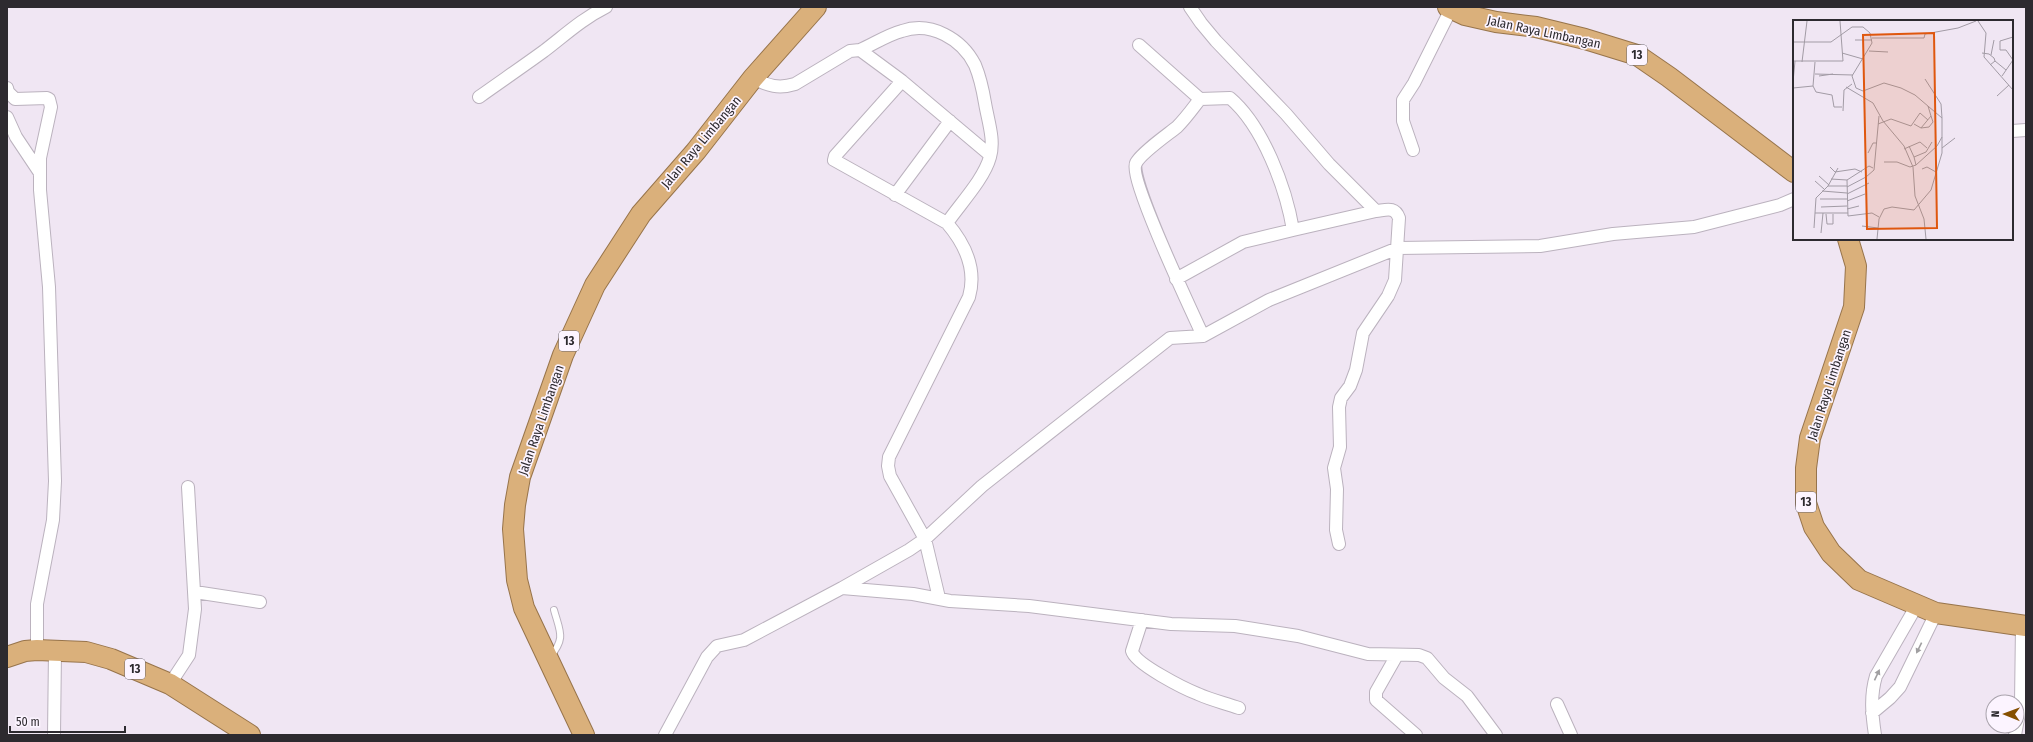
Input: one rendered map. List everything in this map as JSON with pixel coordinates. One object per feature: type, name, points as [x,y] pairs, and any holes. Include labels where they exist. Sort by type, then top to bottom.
[{"type":"highway","name":"Jalan Raya Limbangan","points":[[584,735],[547,660],[524,608],[517,580],[513,529],[515,505],[520,477],[563,355],[595,285],[641,214],[696,151],[753,78],[816,7]]},
{"type":"highway","name":"Jalan Raya Limbangan","points":[[1449,8],[1466,15],[1496,22],[1536,27],[1585,39],[1637,55],[1670,77],[1793,171]]},
{"type":"highway","name":"Jalan Raya Limbangan","points":[[1848,240],[1856,266],[1854,307],[1810,438],[1806,468],[1806,503],[1814,527],[1831,553],[1859,580],[1936,613],[2024,625]]},
{"type":"highway","name":"13","points":[[7,657],[25,651],[46,650],[86,652],[111,659],[170,684],[250,735]]},
{"type":"street","points":[[479,97],[535,58],[571,28],[588,16],[606,7]]},
{"type":"street","points":[[1190,7],[1216,41],[1286,114],[1329,164],[1376,211]]},
{"type":"street","points":[[1413,150],[1403,121],[1403,100],[1414,83],[1449,8]]},
{"type":"street","points":[[753,78],[768,86],[786,87],[795,84],[850,52],[860,50],[902,31],[914,29],[935,31],[952,38],[966,51],[975,66],[983,90],[992,138],[990,156],[985,170],[947,223]]},
{"type":"street","points":[[1139,45],[1200,98],[1230,98],[1238,106],[1256,131],[1268,155],[1289,206],[1293,230]]},
{"type":"street","points":[[860,50],[902,81],[990,156]]},
{"type":"street","points":[[902,81],[834,158],[835,162],[947,223],[960,238],[968,255],[972,281],[969,297],[890,456],[888,466],[890,476],[925,539],[939,598]]},
{"type":"street","points":[[7,88],[8,92],[15,100],[41,97],[49,99],[51,107],[40,158],[40,173],[50,287],[55,481],[53,520],[37,604],[46,650],[54,735]]},
{"type":"street","points":[[1200,98],[1178,126],[1135,165],[1135,174],[1176,279],[1203,336]]},
{"type":"street","points":[[7,117],[16,137],[40,173]]},
{"type":"street","points":[[895,195],[950,121]]},
{"type":"street","points":[[2013,131],[2026,130]]},
{"type":"street","points":[[665,735],[707,658],[717,646],[744,640],[910,550],[925,539],[982,486],[1170,338],[1203,336],[1269,300],[1398,248],[1540,246],[1613,234],[1694,226],[1780,205],[1793,199]]},
{"type":"street","points":[[1176,279],[1243,242],[1376,211],[1392,209],[1397,212],[1399,218],[1395,280],[1388,296],[1363,334],[1356,370],[1350,386],[1341,398],[1339,407],[1340,447],[1334,468],[1337,488],[1336,530],[1339,544]]},
{"type":"street","points":[[170,684],[189,654],[195,609],[188,487]]},
{"type":"street","points":[[842,588],[875,590],[939,598],[950,601],[1029,606],[1171,624],[1235,626],[1298,636],[1368,654],[1419,655],[1427,658],[1444,678],[1467,696],[1496,735]]},
{"type":"street","points":[[195,592],[260,602]]},
{"type":"street","points":[[1875,735],[1872,713],[1873,685],[1876,676],[1917,605]]},
{"type":"street","points":[[1872,713],[1890,698],[1900,687],[1936,613]]},
{"type":"street","points":[[1142,620],[1132,651],[1133,655],[1149,667],[1198,694],[1239,708]]},
{"type":"street","points":[[2015,735],[2021,703],[2024,625]]},
{"type":"street","points":[[1397,655],[1376,692],[1376,700],[1416,735]]},
{"type":"street","points":[[1557,704],[1572,735]]},
{"type":"lane","points":[[547,660],[561,641],[560,629],[554,610]]}]
